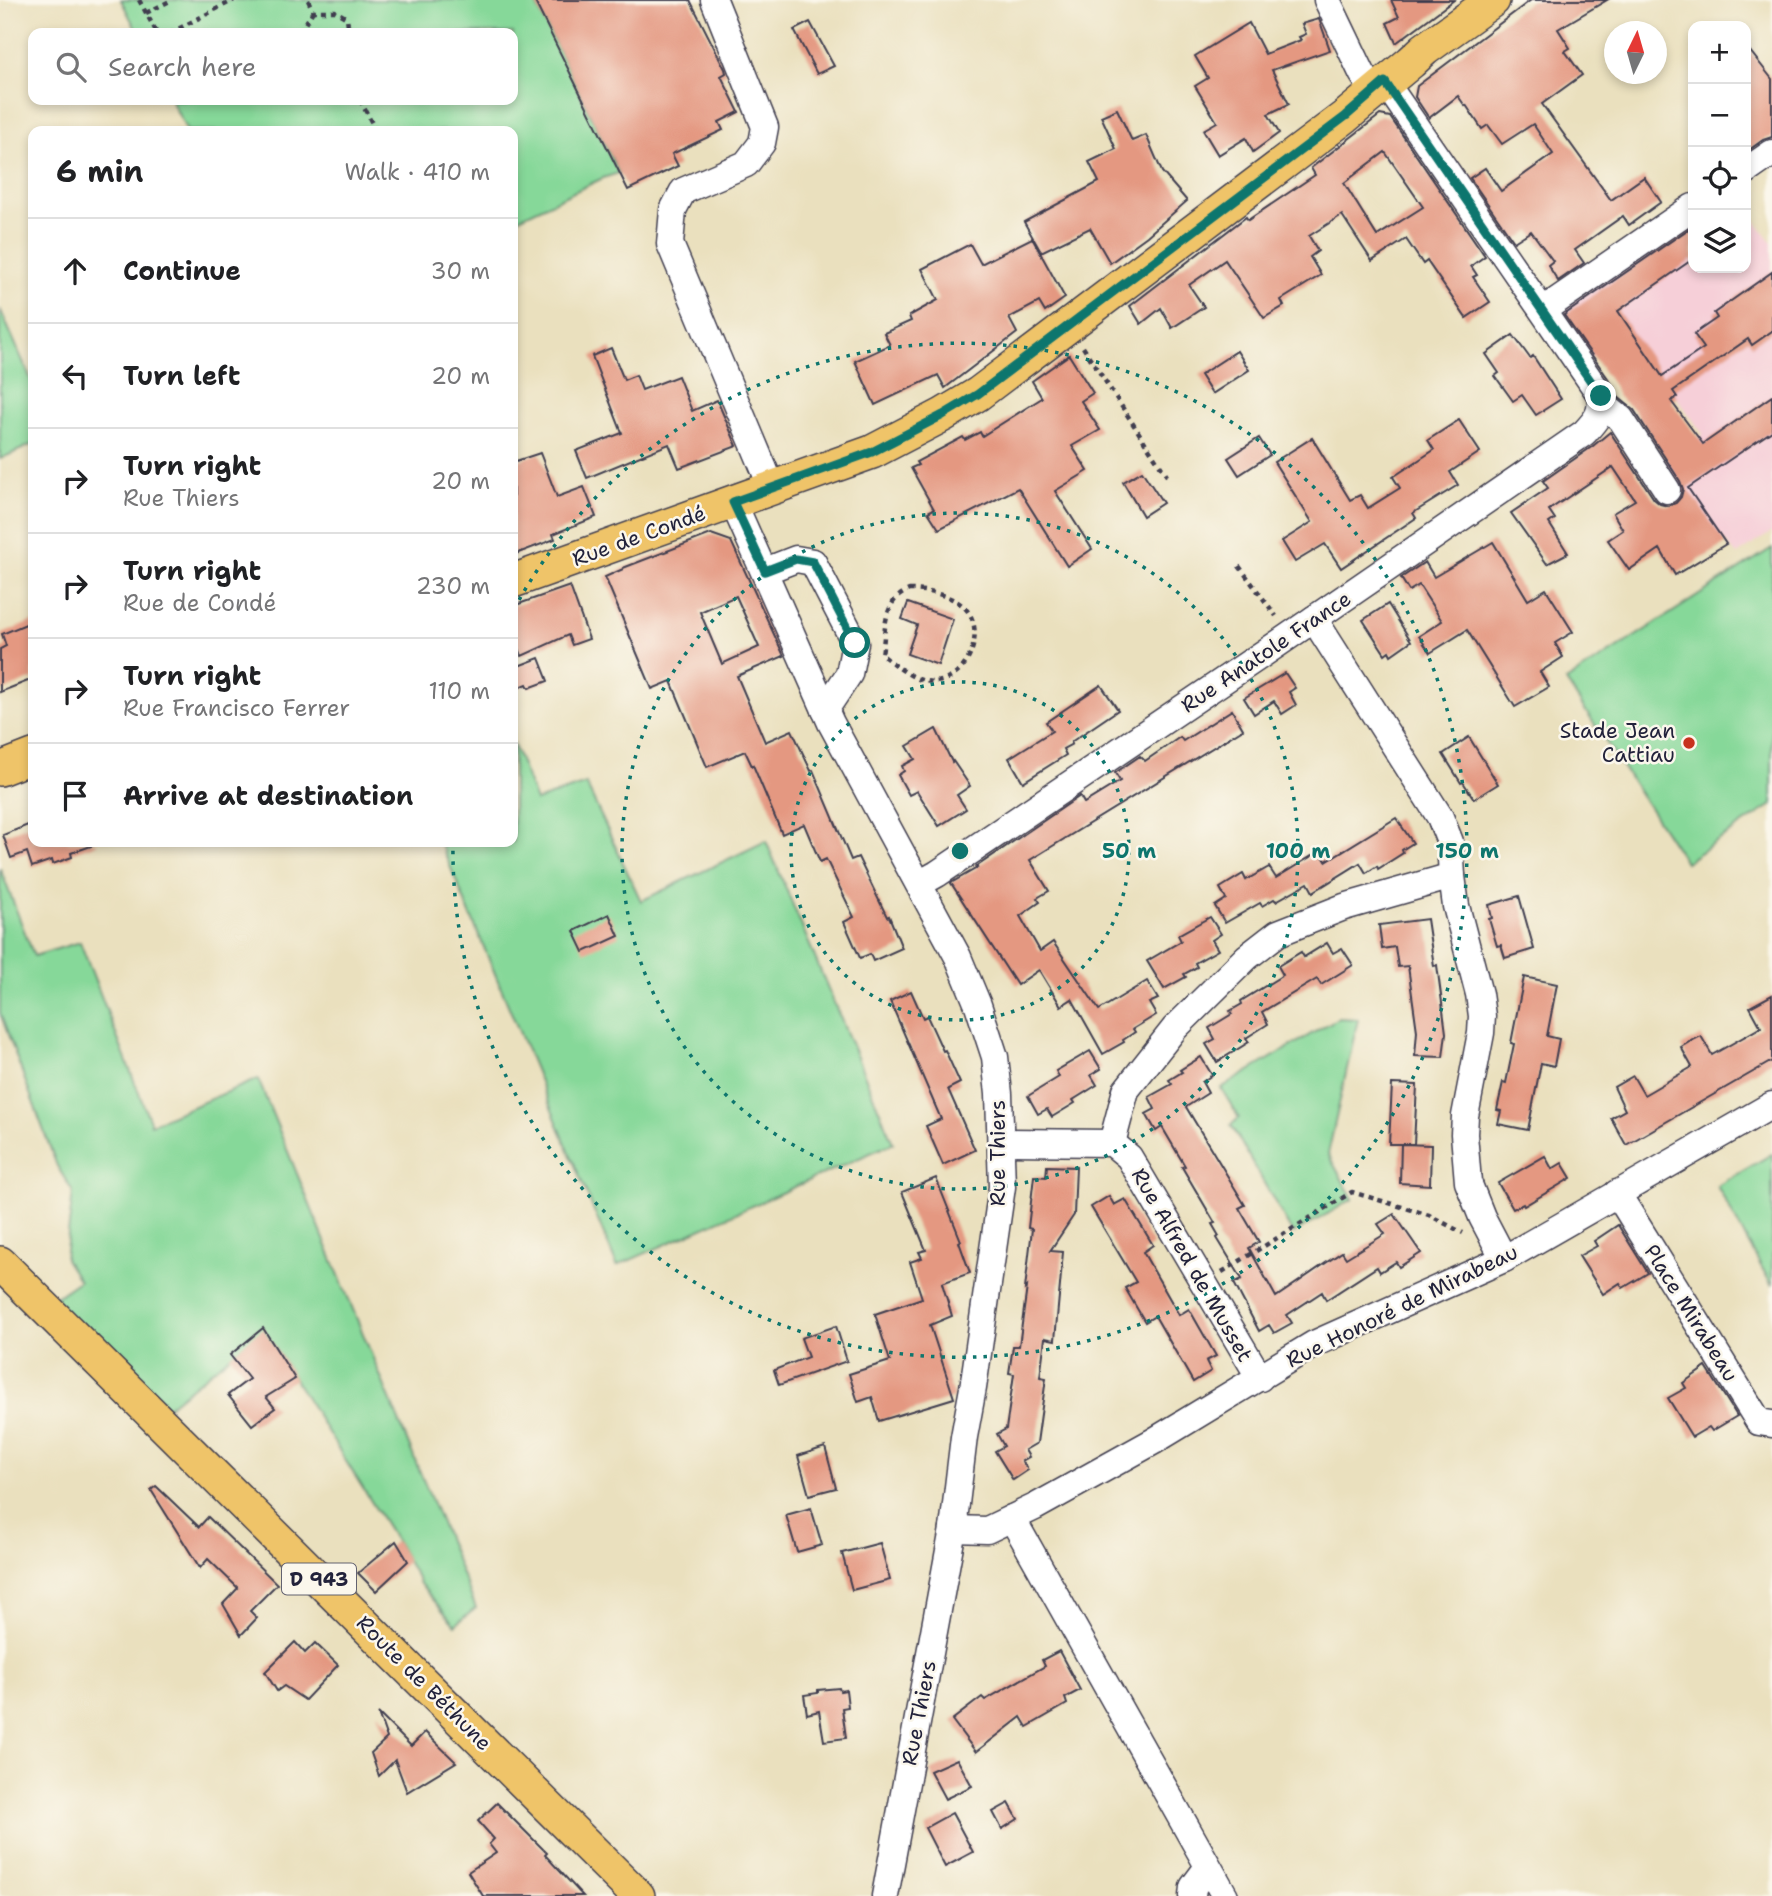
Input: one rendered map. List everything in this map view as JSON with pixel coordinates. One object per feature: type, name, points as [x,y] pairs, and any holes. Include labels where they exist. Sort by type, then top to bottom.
[{"type":"main road","name":"Rue de Condé","points":[[518,579],[872,452],[943,415],[978,394],[1346,116],[1425,48],[1493,0]]},
{"type":"main road","points":[[0,769],[28,758]]},
{"type":"main road","name":"Route de Béthune","points":[[0,1263],[638,1896]]},
{"type":"street","points":[[714,0],[765,127],[762,142],[746,164],[683,191],[673,210],[670,244],[772,488]]},
{"type":"street","points":[[1327,0],[1362,73],[1380,87],[1543,310],[1601,396],[1601,408],[1611,411],[1621,419],[1667,490]]},
{"type":"street","points":[[1751,168],[1772,153]]},
{"type":"street","points":[[1543,310],[1689,210]]},
{"type":"street","name":"Rue Anatole France","points":[[919,884],[1290,636],[1584,433],[1597,419],[1601,408]]},
{"type":"street","name":"Rue Thiers","points":[[733,502],[837,735],[958,957],[978,1005],[995,1057],[1002,1188],[964,1437],[953,1530],[885,1896]]},
{"type":"street","points":[[765,571],[796,559],[813,562],[855,643],[849,674],[825,710]]},
{"type":"street","points":[[1314,619],[1440,817],[1450,842],[1456,906],[1479,994],[1482,1016],[1465,1116],[1468,1182],[1497,1248]]},
{"type":"street","points":[[1001,1142],[1112,1143],[1126,1090],[1175,1028],[1247,957],[1278,933],[1344,907],[1452,876]]},
{"type":"street","name":"Rue Honoré de Mirabeau","points":[[953,1530],[987,1530],[1035,1507],[1154,1441],[1314,1345],[1497,1248],[1617,1193],[1772,1105]]},
{"type":"street","name":"Rue Alfred de Musset","points":[[1112,1143],[1129,1157],[1260,1378]]},
{"type":"street","name":"Place Mirabeau","points":[[1617,1193],[1759,1422],[1772,1424]]},
{"type":"street","points":[[1012,1518],[1224,1896]]},
{"type":"street","points":[[1192,1896],[1194,1887],[1208,1867]]},
{"type":"path","points":[[139,0],[154,28]]},
{"type":"path","points":[[146,13],[172,0]]},
{"type":"path","points":[[180,28],[234,0]]},
{"type":"path","points":[[308,0],[313,11]]},
{"type":"path","points":[[304,28],[313,11]]},
{"type":"path","points":[[313,11],[335,11],[347,18],[348,28]]},
{"type":"path","points":[[363,105],[373,126]]},
{"type":"path","points":[[1073,320],[1083,348],[1167,475]]},
{"type":"path","points":[[1240,566],[1290,636]]},
{"type":"path","points":[[909,590],[920,590],[938,594],[965,607],[972,618],[974,632],[968,662],[960,672],[949,679],[933,682],[913,677],[882,655],[889,606],[895,599],[909,590]]},
{"type":"path","points":[[1203,1284],[1352,1192],[1429,1215],[1497,1248]]},
{"type":"shaded area","points":[[1751,215],[1772,243],[1772,532],[1737,555],[1683,494],[1665,462],[1703,434],[1673,392],[1677,380],[1662,376],[1631,331],[1591,358],[1558,311],[1688,222],[1688,273],[1751,273]]},
{"type":"green space","points":[[121,0],[534,0],[619,173],[518,219],[518,126],[184,126],[174,105],[518,105],[518,28],[135,28]]},
{"type":"green space","points":[[0,309],[28,373],[28,446],[0,459]]},
{"type":"green space","name":"Stade Jean Cattiau","points":[[1772,548],[1772,805],[1685,862],[1566,681]]},
{"type":"green space","points":[[518,756],[536,801],[586,784],[641,901],[766,841],[893,1143],[617,1266],[442,847],[518,847]]},
{"type":"green space","points":[[0,868],[34,956],[80,942],[151,1124],[258,1079],[476,1608],[455,1625],[420,1584],[396,1541],[263,1329],[155,1417],[43,1306],[79,1281],[65,1259],[73,1192],[57,1166],[0,1013]]},
{"type":"green space","points":[[1338,1018],[1358,1019],[1328,1154],[1353,1199],[1293,1234],[1231,1125],[1239,1118],[1221,1088]]},
{"type":"green space","points":[[1772,1154],[1772,1286],[1717,1186]]},
{"type":"building","points":[[534,0],[690,0],[725,69],[726,73],[721,76],[739,112],[719,122],[723,130],[672,154],[678,166],[628,190]]},
{"type":"building","points":[[1391,0],[1454,0],[1396,43],[1387,23],[1399,17]]},
{"type":"building","points":[[1531,0],[1607,0],[1558,29],[1570,48],[1565,51],[1582,75],[1542,104],[1611,200],[1644,177],[1661,202],[1629,225],[1623,216],[1575,250],[1584,263],[1558,281],[1548,265],[1553,261],[1531,231],[1514,242],[1470,178],[1485,168],[1501,191],[1553,154],[1533,124],[1502,144],[1488,125],[1482,129],[1458,96],[1429,118],[1415,97],[1417,86]]},
{"type":"building","points":[[1319,19],[1330,50],[1272,70],[1289,104],[1268,114],[1279,133],[1253,152],[1246,138],[1218,155],[1203,130],[1217,122],[1195,86],[1208,78],[1195,56],[1249,23],[1265,54],[1301,40],[1299,37],[1306,34],[1302,24]]},
{"type":"building","points":[[810,22],[834,66],[817,74],[794,30]]},
{"type":"building","points":[[1751,52],[1772,79],[1772,137],[1751,148]]},
{"type":"building","points":[[1117,109],[1132,141],[1146,135],[1162,172],[1187,201],[1147,236],[1110,263],[1090,228],[1041,252],[1024,222],[1099,182],[1089,162],[1116,149],[1101,116]]},
{"type":"building","points":[[1380,115],[1390,117],[1485,256],[1471,266],[1477,275],[1473,277],[1490,302],[1466,318],[1427,261],[1423,264],[1406,239],[1372,261],[1342,215],[1309,236],[1318,251],[1310,257],[1321,275],[1281,300],[1284,306],[1264,318],[1225,260],[1189,285],[1204,307],[1172,328],[1161,308],[1141,324],[1130,306],[1246,217],[1248,220],[1315,175],[1311,168]],"holes":[[[1385,152],[1423,207],[1377,236],[1344,183]]]},
{"type":"building","points":[[1688,229],[1688,262],[1618,311],[1662,376],[1704,348],[1694,334],[1717,318],[1714,313],[1772,272],[1772,331],[1752,345],[1748,339],[1673,391],[1677,397],[1671,401],[1703,444],[1772,396],[1772,431],[1688,488],[1726,544],[1675,575],[1660,549],[1629,570],[1608,540],[1623,530],[1613,513],[1635,500],[1613,467],[1549,510],[1555,519],[1549,523],[1568,553],[1547,564],[1511,513],[1548,488],[1543,481],[1610,432],[1654,499],[1668,506],[1681,497],[1683,489],[1680,481],[1634,410],[1618,397],[1614,387],[1564,315]]},
{"type":"building","points":[[1032,238],[1065,298],[1045,312],[1039,302],[1009,318],[1017,333],[945,388],[938,375],[875,405],[855,361],[890,345],[884,333],[911,321],[909,316],[938,300],[922,269],[970,244],[981,264]]},
{"type":"building","points":[[1513,335],[1530,358],[1533,356],[1561,399],[1536,415],[1522,395],[1513,401],[1495,376],[1499,373],[1486,354]]},
{"type":"building","points":[[611,348],[624,380],[636,375],[642,390],[678,376],[692,411],[717,400],[737,446],[679,468],[669,444],[587,478],[576,451],[622,433],[592,356]]},
{"type":"building","points":[[1237,351],[1249,370],[1212,394],[1200,375]]},
{"type":"building","points":[[1069,355],[1093,393],[1081,401],[1100,430],[1072,446],[1088,471],[1055,491],[1092,549],[1067,566],[1018,488],[939,529],[928,512],[934,509],[911,468],[918,465],[916,462],[963,437],[965,440],[980,432],[982,436],[1042,398],[1032,381]]},
{"type":"building","points":[[1459,420],[1480,452],[1450,472],[1458,485],[1413,513],[1416,518],[1341,568],[1325,544],[1295,562],[1282,541],[1312,522],[1274,462],[1312,438],[1350,500],[1360,495],[1368,508],[1400,488],[1393,477],[1434,450],[1428,440]]},
{"type":"building","points":[[1259,438],[1270,455],[1239,475],[1228,458]]},
{"type":"building","points":[[540,453],[557,497],[584,487],[596,517],[553,534],[555,539],[518,553],[518,460]]},
{"type":"building","points":[[1142,471],[1163,503],[1143,516],[1123,482]]},
{"type":"building","points":[[711,534],[731,541],[784,656],[737,676],[765,742],[792,730],[811,771],[813,770],[851,860],[858,857],[887,917],[889,916],[902,948],[873,961],[870,954],[860,958],[844,922],[854,917],[826,859],[820,862],[804,824],[782,834],[745,751],[707,767],[671,681],[652,689],[605,577]],"holes":[[[736,596],[759,647],[722,664],[700,612]]]},
{"type":"building","points":[[1493,542],[1528,600],[1546,589],[1573,632],[1555,643],[1563,657],[1540,672],[1549,687],[1515,707],[1467,630],[1430,653],[1419,636],[1442,621],[1419,585],[1409,591],[1401,578],[1425,562],[1434,577]]},
{"type":"building","points":[[570,586],[589,639],[572,645],[568,635],[522,656],[518,646],[518,604]]},
{"type":"building","points":[[908,603],[953,619],[938,665],[907,654],[917,625],[902,619]]},
{"type":"building","points":[[1388,604],[1411,641],[1391,655],[1389,651],[1385,654],[1363,620]]},
{"type":"building","points":[[28,623],[28,681],[0,692],[0,649],[6,646],[2,634]]},
{"type":"building","points":[[539,658],[548,681],[529,688],[527,684],[518,688],[518,666]]},
{"type":"building","points":[[1285,673],[1295,688],[1289,692],[1296,705],[1282,714],[1274,701],[1254,714],[1244,698]]},
{"type":"building","points":[[1101,685],[1118,710],[1071,742],[1072,744],[1063,749],[1066,755],[1023,782],[1009,758],[1052,731],[1046,722]]},
{"type":"building","points":[[1232,710],[1243,729],[1030,860],[1049,891],[1037,898],[1040,902],[1020,916],[1040,951],[1053,942],[1099,1010],[1147,981],[1158,999],[1149,1003],[1156,1015],[1133,1029],[1135,1032],[1123,1040],[1124,1042],[1103,1054],[1072,999],[1061,1006],[1039,970],[1017,985],[951,883],[977,868],[1080,796],[1084,803],[1120,781],[1115,773],[1140,756],[1145,761],[1180,737],[1183,741]]},
{"type":"building","points":[[936,729],[952,762],[970,786],[957,795],[966,809],[939,826],[917,791],[909,795],[898,775],[904,771],[902,766],[915,759],[907,746]]},
{"type":"building","points":[[1469,737],[1498,784],[1474,799],[1443,754]]},
{"type":"building","points":[[1396,818],[1413,843],[1378,869],[1377,866],[1366,873],[1360,863],[1313,892],[1308,883],[1276,901],[1274,899],[1262,906],[1260,903],[1225,923],[1215,906],[1226,899],[1220,888],[1243,874],[1246,880],[1269,867],[1276,878],[1320,851],[1326,861]]},
{"type":"building","points":[[28,825],[28,847],[88,847],[71,853],[72,857],[53,864],[52,860],[32,867],[27,852],[11,858],[3,835]]},
{"type":"building","points":[[1519,896],[1534,949],[1505,958],[1501,945],[1497,946],[1489,919],[1492,918],[1489,905]]},
{"type":"building","points":[[609,914],[619,936],[584,952],[574,931]]},
{"type":"building","points":[[1210,917],[1221,934],[1212,940],[1218,950],[1195,963],[1197,967],[1184,974],[1186,977],[1164,989],[1147,961],[1181,941],[1178,935]]},
{"type":"building","points":[[1427,919],[1434,966],[1437,965],[1446,1033],[1443,1057],[1415,1056],[1417,1031],[1408,966],[1398,967],[1395,947],[1382,949],[1379,925]]},
{"type":"building","points":[[1327,943],[1333,953],[1342,948],[1353,965],[1321,985],[1317,979],[1262,1012],[1268,1024],[1246,1038],[1249,1042],[1217,1062],[1206,1044],[1215,1039],[1209,1028],[1232,1014],[1230,1011],[1242,1004],[1241,1001],[1283,975],[1278,966],[1301,952],[1304,957]]},
{"type":"building","points":[[1524,977],[1557,984],[1547,1036],[1559,1039],[1554,1066],[1541,1063],[1528,1130],[1498,1124],[1501,1111],[1497,1110],[1514,1044],[1511,1043]]},
{"type":"building","points":[[911,991],[923,1018],[927,1016],[960,1083],[948,1089],[975,1150],[943,1165],[926,1126],[941,1119],[890,1001]]},
{"type":"building","points":[[1772,995],[1772,1061],[1626,1145],[1611,1118],[1625,1110],[1614,1087],[1633,1076],[1644,1095],[1692,1067],[1681,1047],[1691,1041],[1701,1036],[1712,1055],[1761,1027],[1750,1007]]},
{"type":"building","points":[[1090,1051],[1101,1069],[1091,1075],[1097,1085],[1052,1117],[1047,1109],[1038,1114],[1028,1096],[1059,1077],[1056,1071]]},
{"type":"building","points":[[1201,1057],[1212,1075],[1202,1082],[1208,1093],[1186,1107],[1245,1205],[1239,1208],[1259,1242],[1249,1248],[1276,1297],[1342,1252],[1346,1258],[1385,1234],[1378,1224],[1394,1214],[1421,1253],[1399,1267],[1396,1262],[1380,1272],[1377,1267],[1326,1300],[1322,1292],[1287,1315],[1292,1323],[1274,1333],[1269,1325],[1259,1331],[1234,1283],[1242,1279],[1217,1238],[1219,1236],[1212,1224],[1215,1223],[1162,1127],[1156,1131],[1146,1114],[1155,1109],[1149,1097],[1172,1084],[1169,1080]]},
{"type":"building","points":[[1392,1084],[1417,1085],[1414,1144],[1389,1144]]},
{"type":"building","points":[[1401,1144],[1431,1145],[1430,1185],[1400,1183]]},
{"type":"building","points":[[1545,1156],[1552,1169],[1562,1163],[1571,1178],[1524,1206],[1523,1204],[1513,1209],[1498,1183]]},
{"type":"building","points":[[1047,1166],[1076,1167],[1074,1215],[1050,1251],[1063,1252],[1055,1340],[1045,1338],[1040,1377],[1046,1378],[1037,1443],[1025,1450],[1029,1457],[1022,1461],[1028,1470],[1013,1480],[995,1451],[1004,1446],[997,1434],[1006,1429],[1014,1374],[1009,1373],[1013,1346],[1019,1346],[1027,1287],[1025,1289],[1032,1229],[1028,1228],[1034,1176],[1046,1177]]},
{"type":"building","points":[[936,1178],[961,1241],[959,1242],[970,1273],[942,1283],[952,1316],[930,1325],[954,1398],[879,1421],[872,1397],[858,1402],[849,1374],[890,1361],[875,1314],[922,1298],[910,1262],[922,1258],[919,1252],[926,1250],[902,1192]]},
{"type":"building","points":[[1109,1196],[1114,1205],[1125,1199],[1153,1245],[1143,1252],[1179,1315],[1189,1309],[1216,1356],[1206,1361],[1211,1371],[1193,1382],[1155,1316],[1145,1322],[1125,1288],[1136,1282],[1091,1207]]},
{"type":"building","points":[[1618,1225],[1648,1273],[1623,1288],[1620,1283],[1603,1294],[1579,1256],[1597,1246],[1594,1241]]},
{"type":"building","points":[[836,1326],[847,1361],[779,1385],[774,1370],[808,1357],[801,1338]]},
{"type":"building","points":[[263,1328],[295,1379],[266,1397],[275,1408],[252,1425],[228,1395],[249,1379],[230,1355]]},
{"type":"building","points":[[1706,1367],[1737,1416],[1712,1431],[1709,1427],[1692,1437],[1668,1398],[1686,1388],[1683,1383]]},
{"type":"building","points":[[825,1447],[836,1488],[809,1495],[798,1456]]},
{"type":"building","points":[[156,1486],[199,1527],[208,1517],[277,1584],[250,1611],[257,1618],[241,1635],[223,1604],[238,1588],[208,1559],[200,1568],[151,1490]]},
{"type":"building","points":[[811,1508],[822,1545],[797,1552],[786,1515]]},
{"type":"building","points":[[396,1541],[408,1561],[376,1591],[358,1573]]},
{"type":"building","points":[[880,1543],[890,1580],[852,1590],[842,1553]]},
{"type":"building","points":[[295,1642],[305,1653],[315,1643],[338,1665],[305,1700],[284,1686],[277,1691],[265,1672]]},
{"type":"building","points":[[1059,1651],[1080,1690],[1065,1698],[1067,1704],[1027,1727],[1021,1717],[976,1752],[952,1720],[982,1697],[985,1700],[1045,1666],[1042,1660]]},
{"type":"building","points":[[839,1688],[840,1691],[846,1690],[848,1707],[842,1708],[846,1738],[824,1741],[819,1711],[807,1714],[804,1695],[818,1693],[818,1690]]},
{"type":"building","points":[[378,1713],[411,1746],[425,1732],[456,1762],[407,1792],[395,1760],[379,1776],[371,1753],[387,1738]]},
{"type":"building","points":[[957,1759],[972,1786],[945,1799],[930,1771]]},
{"type":"building","points":[[497,1803],[547,1853],[545,1855],[583,1896],[483,1896],[468,1872],[496,1853],[489,1844],[494,1839],[478,1821]]},
{"type":"building","points":[[1009,1803],[1018,1819],[1002,1829],[993,1812]]},
{"type":"building","points":[[952,1813],[973,1852],[945,1867],[925,1828]]},
{"type":"place","name":"Stade Jean Cattiau","points":[[1689,743]]},
{"type":"route","points":[[855,643],[813,562],[796,559],[765,571],[733,502],[872,452],[978,394],[1346,116],[1385,82],[1601,396]]}]
